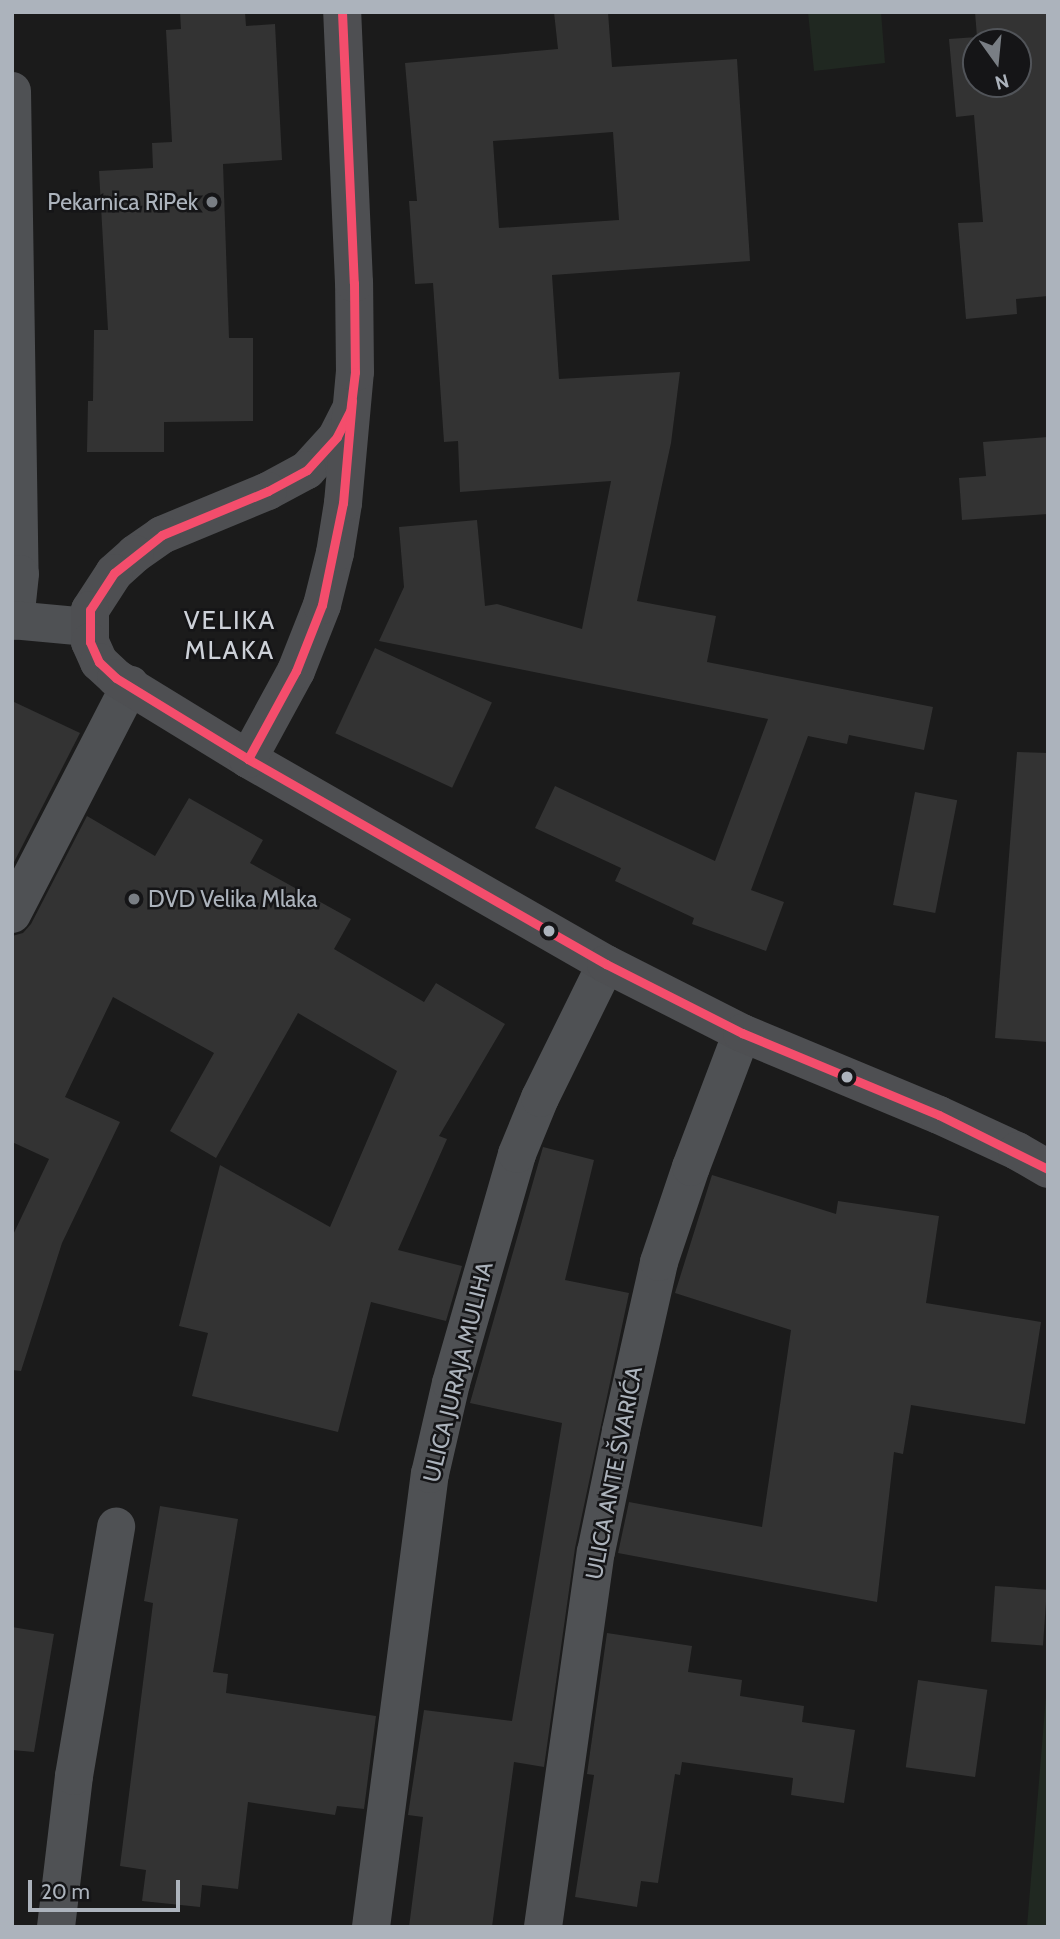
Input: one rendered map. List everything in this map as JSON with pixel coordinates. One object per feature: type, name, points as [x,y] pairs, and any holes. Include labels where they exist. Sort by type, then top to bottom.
[{"type":"main road","points":[[248,758],[296,671],[322,605],[341,516],[355,372],[354,283],[342,12]]},
{"type":"main road","points":[[350,411],[337,438],[307,470],[268,491],[162,535],[135,554],[98,593],[90,610],[88,627],[93,652],[99,662],[130,685],[248,758],[606,964],[742,1033],[1037,1157]]},
{"type":"street","points":[[12,91],[20,574],[14,620],[88,627]]},
{"type":"street","points":[[12,914],[130,685]]},
{"type":"street","name":"ULICA JURAJA MULIHA","points":[[371,1927],[430,1474],[451,1383],[517,1154],[540,1098],[606,964]]},
{"type":"street","name":"ULICA ANTE ŠVARIĆA","points":[[543,1927],[596,1552],[621,1431],[659,1262],[691,1167],[742,1033]]},
{"type":"street","points":[[55,1927],[74,1776],[116,1527]]},
{"type":"shaded area","points":[[808,12],[881,12],[885,63],[814,71]]},
{"type":"shaded area","points":[[1048,1672],[1048,1927],[1027,1927]]},
{"type":"building","points":[[180,12],[245,12],[246,26],[275,24],[282,160],[223,164],[229,338],[253,338],[253,421],[164,422],[164,452],[87,452],[88,401],[93,401],[94,330],[108,330],[99,171],[153,168],[152,143],[172,142],[166,30],[181,29]]},
{"type":"building","points":[[554,12],[608,12],[612,67],[737,59],[750,261],[552,275],[559,379],[680,372],[671,443],[637,601],[716,616],[707,662],[933,707],[924,750],[849,735],[847,744],[808,736],[751,890],[784,902],[766,951],[692,924],[694,918],[615,881],[621,868],[535,828],[555,786],[715,861],[768,719],[379,641],[404,587],[399,527],[477,520],[485,606],[497,604],[582,629],[611,481],[460,492],[458,441],[444,442],[433,283],[415,284],[409,201],[417,201],[405,63],[558,49]],"holes":[[[613,132],[619,220],[499,228],[493,141]]]},
{"type":"building","points":[[975,12],[1048,12],[1048,296],[1016,299],[1017,314],[966,319],[958,223],[983,222],[974,115],[956,117],[949,39],[962,38],[962,98],[1032,98],[1032,28],[976,28]]},
{"type":"building","points":[[1048,437],[1048,514],[962,520],[959,478],[986,476],[983,442]]},
{"type":"building","points":[[375,648],[492,703],[452,788],[335,733]]},
{"type":"building","points":[[12,701],[80,733],[12,866]]},
{"type":"building","points":[[1017,752],[1048,753],[1048,1042],[995,1038]]},
{"type":"building","points":[[915,792],[957,800],[935,913],[893,905]]},
{"type":"building","points":[[189,798],[263,840],[250,863],[351,919],[334,949],[424,1002],[436,983],[505,1024],[439,1136],[447,1139],[398,1250],[462,1266],[446,1321],[371,1302],[338,1432],[192,1396],[208,1333],[179,1326],[220,1165],[330,1227],[397,1071],[298,1013],[216,1158],[170,1131],[214,1053],[113,997],[65,1097],[120,1122],[62,1243],[21,1371],[12,1370],[12,1237],[49,1159],[12,1142],[12,936],[23,933],[31,924],[87,816],[155,856]]},
{"type":"building","points":[[543,1147],[594,1160],[565,1280],[629,1293],[575,1548],[544,1767],[514,1762],[492,1927],[409,1927],[423,1817],[408,1815],[424,1710],[512,1721],[562,1423],[470,1403]]},
{"type":"building","points":[[712,1175],[836,1214],[838,1201],[939,1216],[926,1303],[1041,1322],[1025,1424],[911,1405],[903,1454],[894,1452],[877,1602],[618,1553],[629,1502],[762,1527],[791,1330],[675,1293]]},
{"type":"building","points":[[160,1506],[238,1519],[213,1672],[228,1674],[226,1693],[376,1716],[364,1809],[337,1806],[335,1815],[248,1802],[238,1889],[202,1885],[200,1907],[142,1901],[146,1870],[120,1866],[153,1603],[144,1601]]},
{"type":"building","points":[[995,1586],[1047,1590],[1043,1645],[991,1642]]},
{"type":"building","points":[[12,1627],[54,1634],[34,1752],[12,1750]]},
{"type":"building","points":[[607,1633],[692,1646],[688,1672],[742,1680],[740,1696],[804,1706],[802,1722],[855,1730],[844,1803],[791,1795],[793,1778],[682,1762],[680,1775],[675,1774],[658,1883],[641,1881],[637,1907],[575,1897],[594,1775],[587,1774]]},
{"type":"building","points":[[918,1680],[987,1690],[975,1777],[906,1767]]},
{"type":"transit line","points":[[342,12],[354,283],[355,372],[350,411],[337,437],[307,470],[268,491],[162,535],[114,573],[90,610],[90,642],[99,662],[116,678],[248,759],[606,964],[742,1033],[939,1115],[1048,1169]]},
{"type":"transit line","points":[[248,759],[296,671],[322,605],[343,503],[352,400]]},
{"type":"place","name":"Pekarnica RiPek","points":[[212,202]]},
{"type":"place","name":"DVD Velika Mlaka","points":[[134,899]]},
{"type":"district","name":"VELIKA MLAKA","points":[[230,636]]}]
